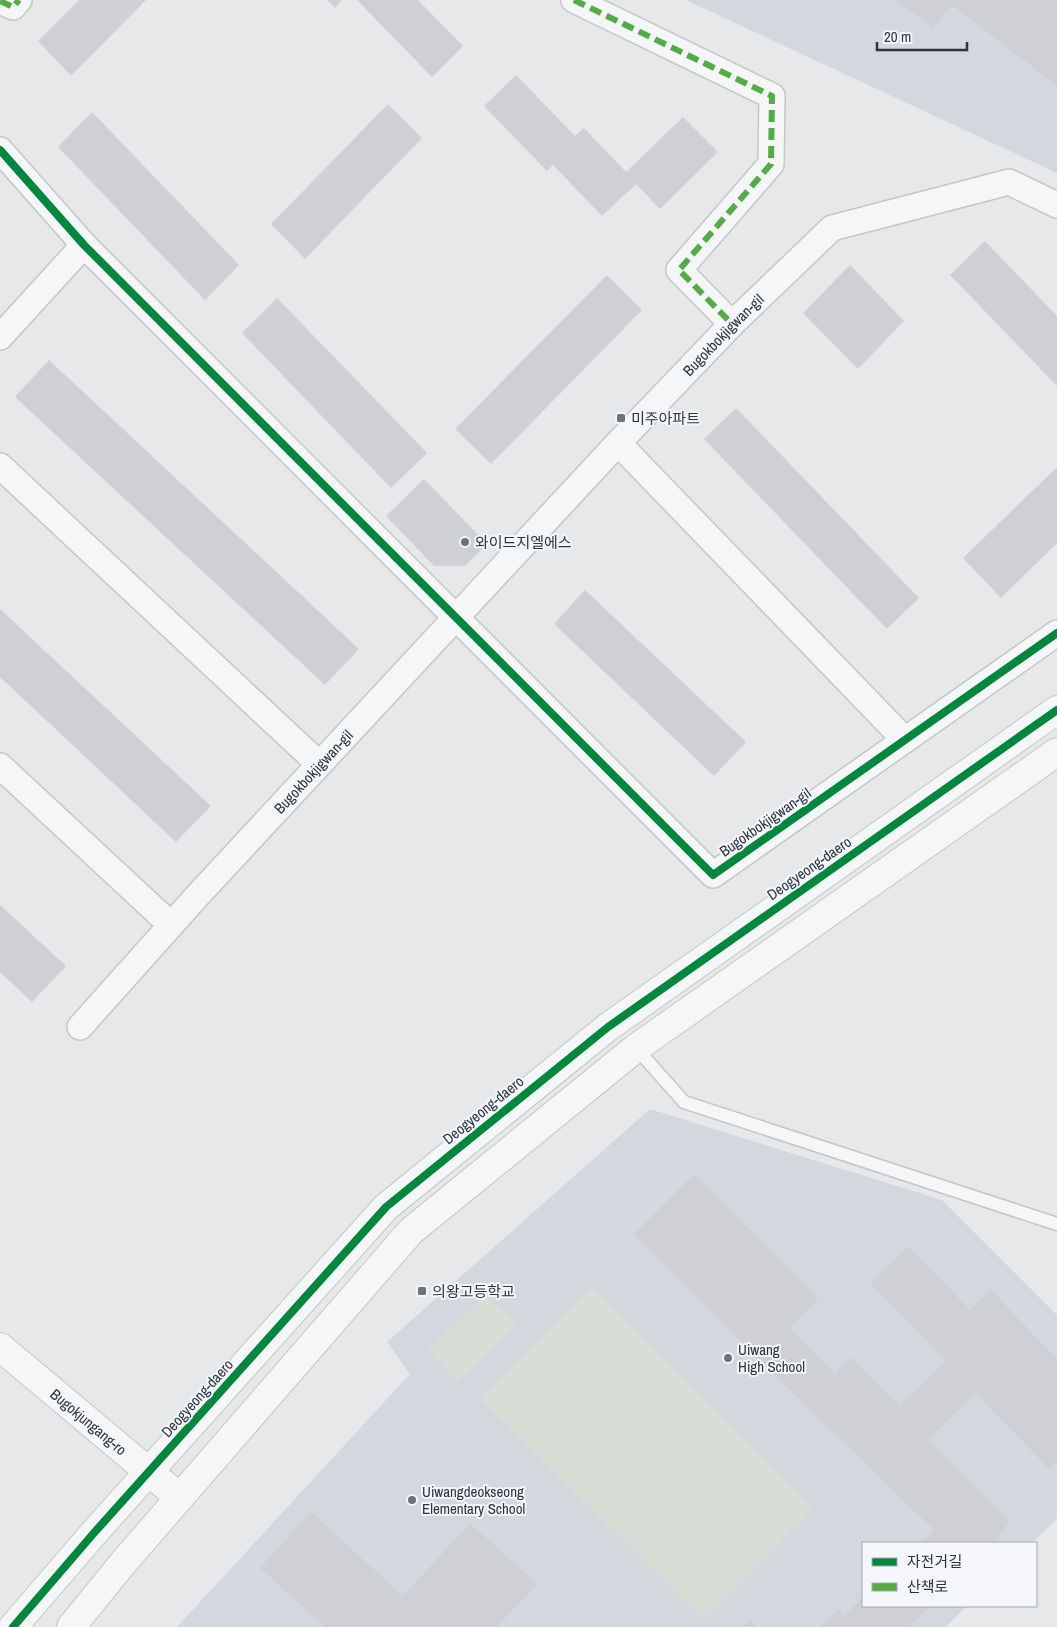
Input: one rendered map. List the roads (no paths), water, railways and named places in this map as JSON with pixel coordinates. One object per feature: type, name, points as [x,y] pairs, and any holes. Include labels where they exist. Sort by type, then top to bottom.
[{"type":"street","points":[[0,1],[13,7],[19,0]]},
{"type":"street","points":[[574,0],[772,96],[771,164],[679,270],[732,324]]},
{"type":"street","points":[[0,150],[84,245],[455,618]]},
{"type":"street","name":"Bugokbokjigwan-gil","points":[[80,1027],[319,764],[618,444],[732,324],[832,228],[1008,182],[1057,205]]},
{"type":"street","points":[[0,337],[84,245]]},
{"type":"street","points":[[618,444],[905,740]]},
{"type":"street","points":[[0,466],[319,764]]},
{"type":"street","name":"Bugokbokjigwan-gil","points":[[455,618],[713,875],[1057,633]]},
{"type":"street","name":"Deogyeong-daero","points":[[13,1627],[386,1207],[608,1027],[1057,710]]},
{"type":"street","points":[[71,1627],[179,1497],[411,1231],[636,1048],[1057,752]]},
{"type":"street","points":[[0,766],[171,925]]},
{"type":"street","name":"Bugokjungang-ro","points":[[0,1346],[179,1497]]},
{"type":"lane","points":[[636,1048],[684,1102],[1057,1224]]},
{"type":"place","name":"미주아파트","points":[[621,418]]},
{"type":"place","name":"와이드지엘에스","points":[[465,542]]},
{"type":"place","name":"의왕고등학교","points":[[422,1291]]},
{"type":"place","name":"Uiwang High School","points":[[728,1358]]},
{"type":"place","name":"Uiwangdeokseong Elementary School","points":[[412,1500]]}]
